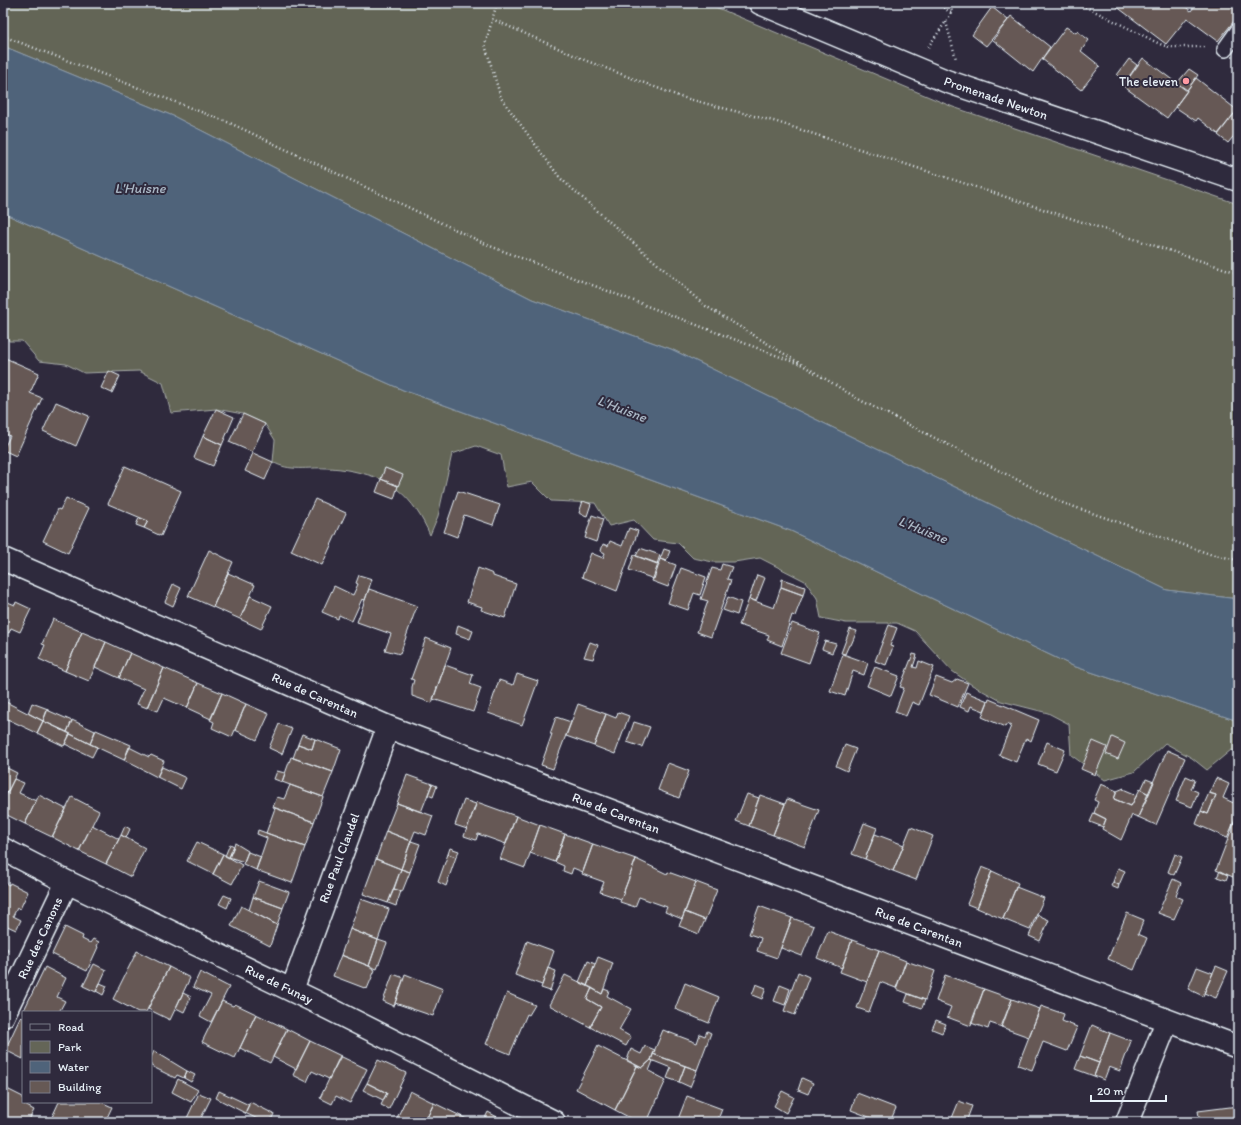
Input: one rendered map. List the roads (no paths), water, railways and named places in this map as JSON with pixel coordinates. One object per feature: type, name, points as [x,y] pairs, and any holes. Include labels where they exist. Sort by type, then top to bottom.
[{"type":"street","name":"Promenade Newton","points":[[760,3],[946,81],[1238,180]]},
{"type":"street","name":"Rue de Carentan","points":[[3,559],[388,727],[1238,1047]]},
{"type":"street","name":"Rue Paul Claudel","points":[[292,990],[388,727]]},
{"type":"street","name":"Rue de Funay","points":[[3,849],[67,882],[292,990],[553,1122]]},
{"type":"street","name":"Rue des Canons","points":[[3,1016],[67,882]]},
{"type":"street","points":[[1127,1122],[1166,1021]]},
{"type":"lane","points":[[1225,49],[1238,31]]},
{"type":"water","name":"L'Huisne","points":[[3,46],[173,116],[532,299],[671,349],[1167,590],[1238,599],[1238,721],[1073,666],[791,531],[403,390],[3,213]]},
{"type":"place","name":"The eleven","points":[[1186,81]]}]
